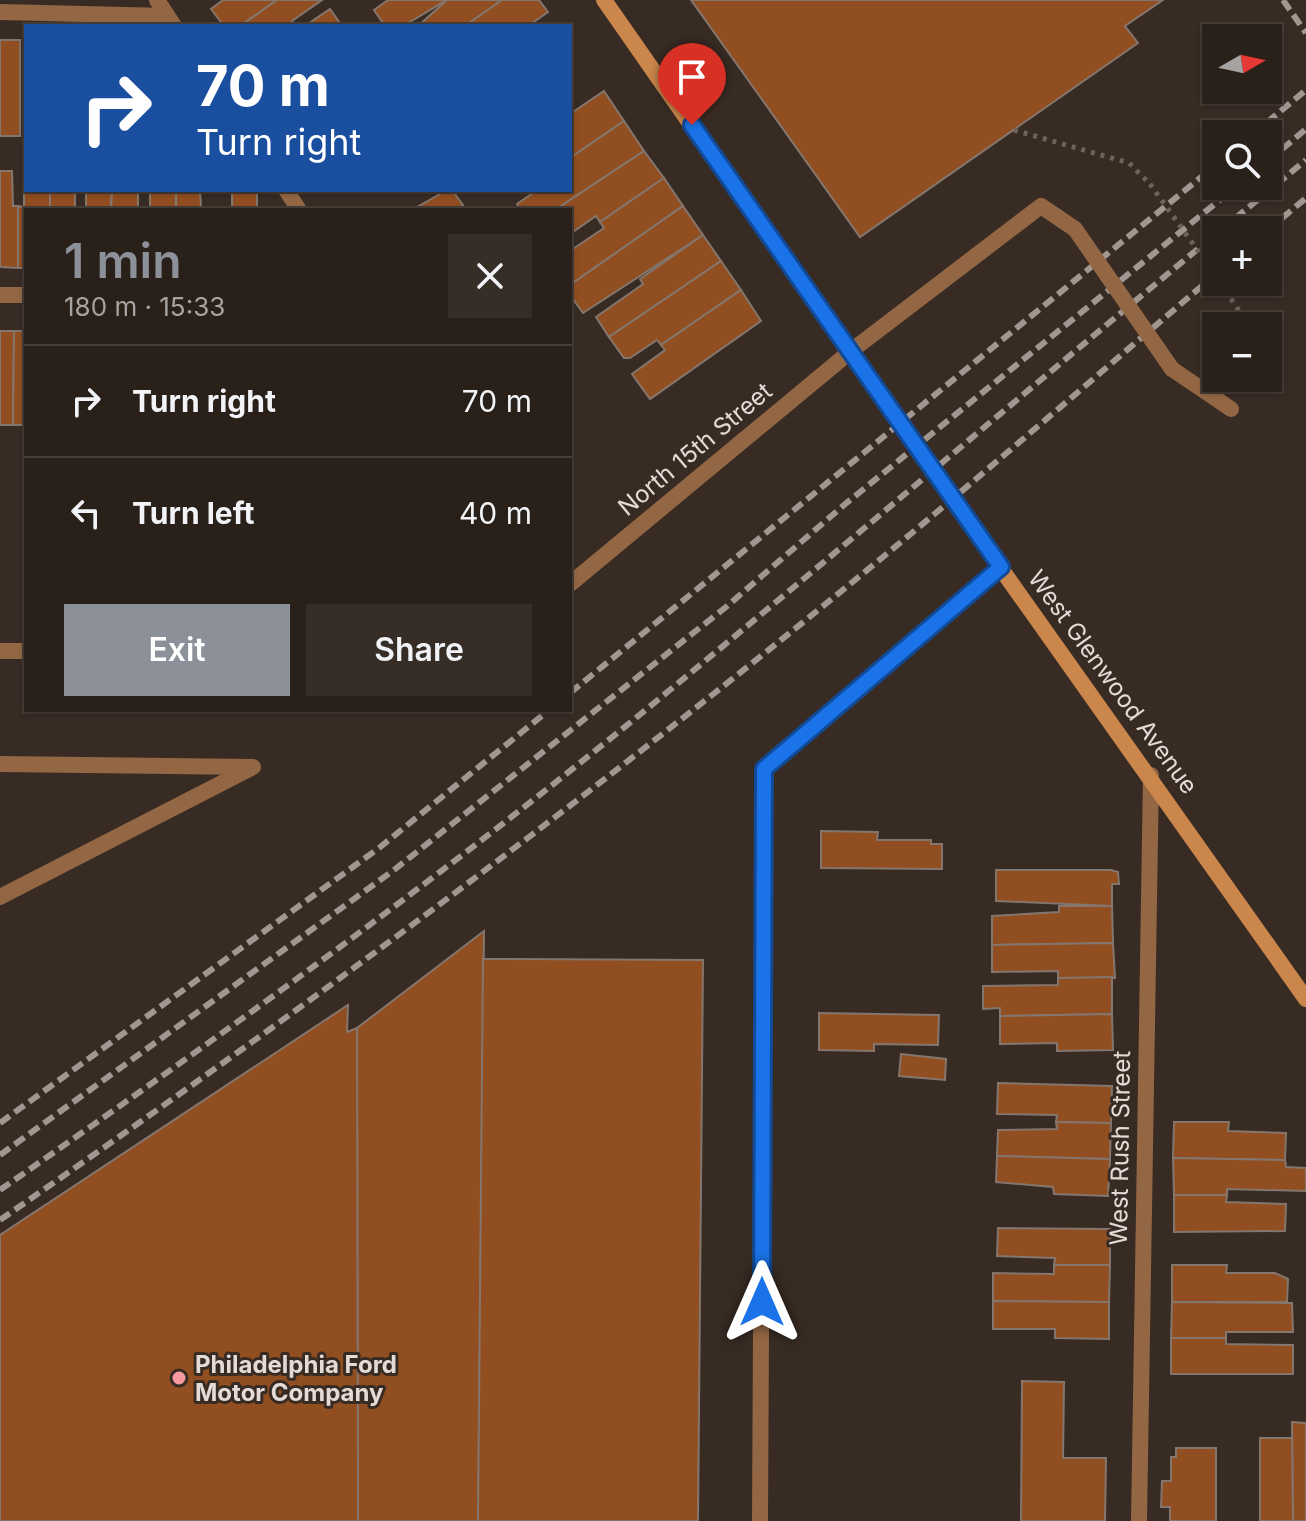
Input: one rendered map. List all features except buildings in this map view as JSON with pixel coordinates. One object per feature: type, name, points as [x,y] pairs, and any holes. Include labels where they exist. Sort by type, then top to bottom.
[{"type":"main road","name":"West Glenwood Avenue","points":[[604,0],[1306,999]]},
{"type":"street","points":[[157,0],[171,21]]},
{"type":"street","points":[[0,12],[171,21]]},
{"type":"street","name":"North 15th Street","points":[[572,582],[851,351],[1041,206],[1075,229],[1172,369],[1231,409]]},
{"type":"street","points":[[0,295],[24,295]]},
{"type":"street","points":[[760,1521],[764,769],[1001,567]]},
{"type":"street","points":[[0,651],[24,651]]},
{"type":"street","points":[[0,764],[253,767],[0,897]]},
{"type":"street","name":"West Rush Street","points":[[1139,1521],[1151,775]]},
{"type":"path","points":[[1014,130],[1129,163],[1150,184],[1202,256]]},
{"type":"railway","points":[[1283,0],[1306,33]]},
{"type":"railway","points":[[1270,120],[1306,90]]},
{"type":"railway","points":[[1282,149],[1306,129]]},
{"type":"railway","points":[[1238,216],[1306,160]]},
{"type":"railway","points":[[572,691],[1202,176]]},
{"type":"railway","points":[[1282,218],[1306,198]]},
{"type":"railway","points":[[0,1155],[394,870],[726,607],[844,505],[1220,200]]},
{"type":"railway","points":[[0,1190],[323,960],[560,779],[1202,246]]},
{"type":"railway","points":[[0,1220],[434,909],[646,747],[901,542],[1202,286]]},
{"type":"railway","points":[[0,1123],[379,848],[547,712]]},
{"type":"place","name":"Philadelphia Ford Motor Company","points":[[179,1378]]},
{"type":"route","points":[[692,125],[1001,567],[764,769],[762,1302]]}]
